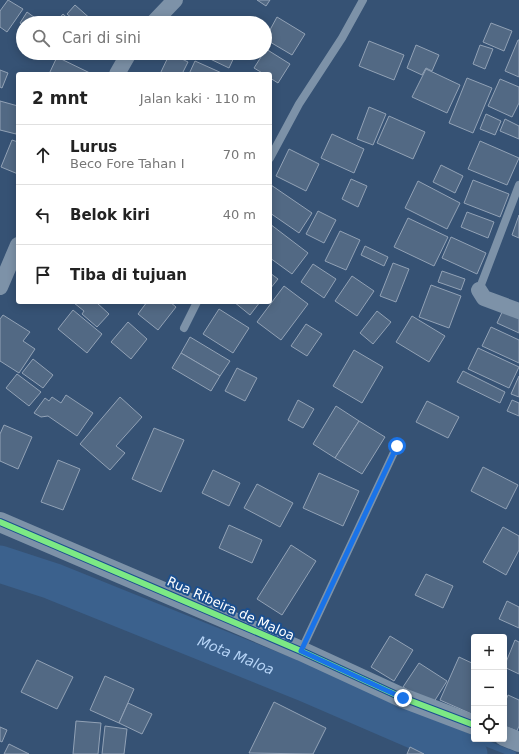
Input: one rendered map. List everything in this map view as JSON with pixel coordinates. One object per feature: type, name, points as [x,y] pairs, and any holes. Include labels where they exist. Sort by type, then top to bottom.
[{"type":"street","points":[[160,16],[175,0]]},
{"type":"street","points":[[118,72],[125,60]]},
{"type":"street","points":[[0,287],[16,249]]},
{"type":"street","points":[[479,290],[484,298],[519,311]]},
{"type":"street","name":"Rua Ribeira de Maloa","points":[[0,522],[301,651],[403,698],[471,724]]},
{"type":"street","points":[[507,737],[519,742]]},
{"type":"lane","points":[[272,154],[299,104],[342,38],[363,0]]},
{"type":"lane","points":[[479,290],[519,185]]},
{"type":"lane","points":[[184,328],[196,304]]},
{"type":"lane","points":[[301,651],[397,446]]},
{"type":"building","points":[[8,0],[23,9],[18,16],[16,16],[16,19],[7,32],[0,27],[0,11]]},
{"type":"building","points":[[257,0],[270,0],[266,6]]},
{"type":"building","points":[[75,5],[87,16],[69,16],[67,14]]},
{"type":"building","points":[[27,12],[32,16],[24,16]]},
{"type":"building","points":[[277,17],[305,34],[292,55],[272,43],[272,26]]},
{"type":"building","points":[[491,23],[512,31],[504,51],[483,42]]},
{"type":"building","points":[[519,40],[519,77],[505,71]]},
{"type":"building","points":[[369,41],[404,55],[394,80],[359,66]]},
{"type":"building","points":[[416,45],[439,55],[432,71],[426,68],[422,75],[407,68]]},
{"type":"building","points":[[480,45],[493,49],[485,69],[473,64]]},
{"type":"building","points":[[272,53],[290,64],[278,83],[272,79],[272,72],[261,72],[254,68],[259,60],[272,60]]},
{"type":"building","points":[[56,60],[63,60],[88,72],[50,72]]},
{"type":"building","points":[[167,60],[184,60],[188,62],[183,72],[161,72]]},
{"type":"building","points":[[212,60],[233,60],[229,68]]},
{"type":"building","points":[[195,61],[220,72],[190,72]]},
{"type":"building","points":[[426,69],[460,85],[447,113],[412,97]]},
{"type":"building","points":[[0,70],[8,73],[2,88],[0,87]]},
{"type":"building","points":[[467,78],[492,88],[473,133],[449,123]]},
{"type":"building","points":[[500,79],[519,87],[519,103],[512,117],[488,106]]},
{"type":"building","points":[[0,101],[16,105],[16,134],[0,130]]},
{"type":"building","points":[[369,107],[386,114],[373,145],[357,139]]},
{"type":"building","points":[[486,114],[501,121],[495,135],[480,129]]},
{"type":"building","points":[[389,116],[425,132],[413,159],[377,143]]},
{"type":"building","points":[[505,119],[519,126],[519,139],[500,131]]},
{"type":"building","points":[[332,134],[364,149],[354,173],[321,158]]},
{"type":"building","points":[[12,140],[16,141],[16,173],[1,167]]},
{"type":"building","points":[[480,141],[519,158],[507,185],[468,169]]},
{"type":"building","points":[[289,149],[319,164],[306,191],[276,176]]},
{"type":"building","points":[[441,165],[463,176],[455,193],[433,182]]},
{"type":"building","points":[[351,179],[367,186],[358,207],[342,199]]},
{"type":"building","points":[[473,180],[509,194],[500,217],[464,203]]},
{"type":"building","points":[[418,181],[460,203],[447,229],[405,208]]},
{"type":"building","points":[[272,186],[312,213],[299,233],[272,214]]},
{"type":"building","points":[[318,211],[336,220],[324,243],[306,234]]},
{"type":"building","points":[[467,212],[494,222],[488,238],[461,227]]},
{"type":"building","points":[[519,215],[519,238],[512,235]]},
{"type":"building","points":[[408,218],[448,237],[434,266],[394,247]]},
{"type":"building","points":[[272,226],[308,253],[292,274],[272,259]]},
{"type":"building","points":[[340,231],[360,240],[346,270],[325,261]]},
{"type":"building","points":[[451,237],[486,253],[477,274],[442,258]]},
{"type":"building","points":[[365,246],[388,257],[384,266],[361,255]]},
{"type":"building","points":[[393,263],[409,269],[396,302],[380,296]]},
{"type":"building","points":[[313,264],[336,279],[324,298],[301,282]]},
{"type":"building","points":[[442,271],[465,279],[461,290],[438,282]]},
{"type":"building","points":[[272,274],[278,279],[272,286]]},
{"type":"building","points":[[352,276],[374,291],[357,316],[335,301]]},
{"type":"building","points":[[431,285],[461,296],[449,328],[419,317]]},
{"type":"building","points":[[284,286],[308,304],[281,340],[257,322]]},
{"type":"building","points":[[75,304],[98,304],[109,314],[97,327],[82,314],[84,311]]},
{"type":"building","points":[[146,304],[172,304],[176,307],[158,330],[138,314]]},
{"type":"building","points":[[236,304],[258,304],[250,315]]},
{"type":"building","points":[[504,308],[519,314],[519,333],[497,323]]},
{"type":"building","points":[[219,309],[249,328],[233,353],[203,334]]},
{"type":"building","points":[[73,310],[102,334],[87,353],[58,329]]},
{"type":"building","points":[[377,311],[391,322],[373,344],[360,333]]},
{"type":"building","points":[[3,315],[30,332],[23,341],[35,349],[19,373],[0,361],[0,319]]},
{"type":"building","points":[[412,316],[445,336],[429,362],[396,342]]},
{"type":"building","points":[[128,322],[147,339],[131,359],[111,342]]},
{"type":"building","points":[[306,324],[322,334],[307,356],[291,346]]},
{"type":"building","points":[[491,327],[519,340],[519,363],[482,346]]},
{"type":"building","points":[[190,337],[230,361],[220,376],[181,353]]},
{"type":"building","points":[[478,348],[519,367],[509,388],[468,369]]},
{"type":"building","points":[[354,350],[383,367],[362,403],[333,386]]},
{"type":"building","points":[[181,353],[220,376],[211,391],[172,368]]},
{"type":"building","points":[[33,359],[53,375],[43,388],[22,373]]},
{"type":"building","points":[[237,368],[257,378],[245,401],[225,391]]},
{"type":"building","points":[[463,371],[505,392],[500,403],[457,382]]},
{"type":"building","points":[[17,374],[41,392],[29,406],[6,388]]},
{"type":"building","points":[[519,376],[519,397],[511,394]]},
{"type":"building","points":[[66,395],[93,413],[77,436],[48,416],[41,417],[34,413],[45,398],[49,401],[52,397],[61,403]]},
{"type":"building","points":[[120,397],[142,417],[116,446],[125,453],[110,470],[80,444]]},
{"type":"building","points":[[298,400],[314,409],[303,428],[288,420]]},
{"type":"building","points":[[512,400],[519,403],[519,416],[507,411]]},
{"type":"building","points":[[427,401],[459,417],[448,438],[416,422]]},
{"type":"building","points":[[336,406],[359,421],[335,458],[313,444]]},
{"type":"building","points":[[359,421],[385,437],[362,474],[335,458]]},
{"type":"building","points":[[4,425],[32,437],[18,469],[0,461],[0,434]]},
{"type":"building","points":[[154,428],[184,440],[161,492],[132,479]]},
{"type":"building","points":[[58,460],[80,469],[63,510],[41,502]]},
{"type":"building","points":[[483,467],[518,485],[506,509],[471,491]]},
{"type":"building","points":[[213,470],[240,483],[229,506],[202,493]]},
{"type":"building","points":[[319,473],[359,491],[343,526],[303,508]]},
{"type":"building","points":[[257,484],[293,503],[280,527],[244,508]]},
{"type":"building","points":[[229,525],[262,540],[252,563],[219,548]]},
{"type":"building","points":[[503,527],[519,536],[519,550],[506,575],[483,562]]},
{"type":"building","points":[[291,545],[316,561],[282,615],[257,599]]},
{"type":"building","points":[[426,574],[453,586],[443,608],[415,595]]},
{"type":"building","points":[[507,601],[519,607],[519,628],[499,619]]},
{"type":"building","points":[[390,636],[413,650],[394,681],[371,667]]},
{"type":"building","points":[[515,640],[519,642],[519,674],[507,668],[507,660]]},
{"type":"building","points":[[459,657],[471,663],[471,714],[440,700]]},
{"type":"building","points":[[37,660],[73,677],[57,709],[21,692]]},
{"type":"building","points":[[419,663],[447,681],[432,705],[403,687]]},
{"type":"building","points":[[105,676],[134,689],[119,723],[90,710]]},
{"type":"building","points":[[508,695],[519,700],[519,726],[517,731],[507,727]]},
{"type":"building","points":[[274,702],[326,728],[313,754],[249,753]]},
{"type":"building","points":[[128,703],[152,714],[142,734],[119,723]]},
{"type":"building","points":[[76,721],[101,723],[98,754],[73,754]]},
{"type":"building","points":[[105,726],[127,729],[124,754],[102,754]]},
{"type":"building","points":[[0,727],[7,730],[2,742],[0,741]]},
{"type":"building","points":[[9,744],[29,754],[4,754]]},
{"type":"building","points":[[410,747],[424,754],[407,754]]},
{"type":"waterway","points":[[0,554],[471,738]]},
{"type":"waterway","name":"Mota Maloa","points":[[0,564],[52,581],[305,683],[469,754]]},
{"type":"waterway","points":[[483,742],[513,754]]},
{"type":"cycle path","points":[[0,522],[301,651],[403,698],[471,724]]},
{"type":"route","points":[[397,446],[301,651],[403,698]]}]
